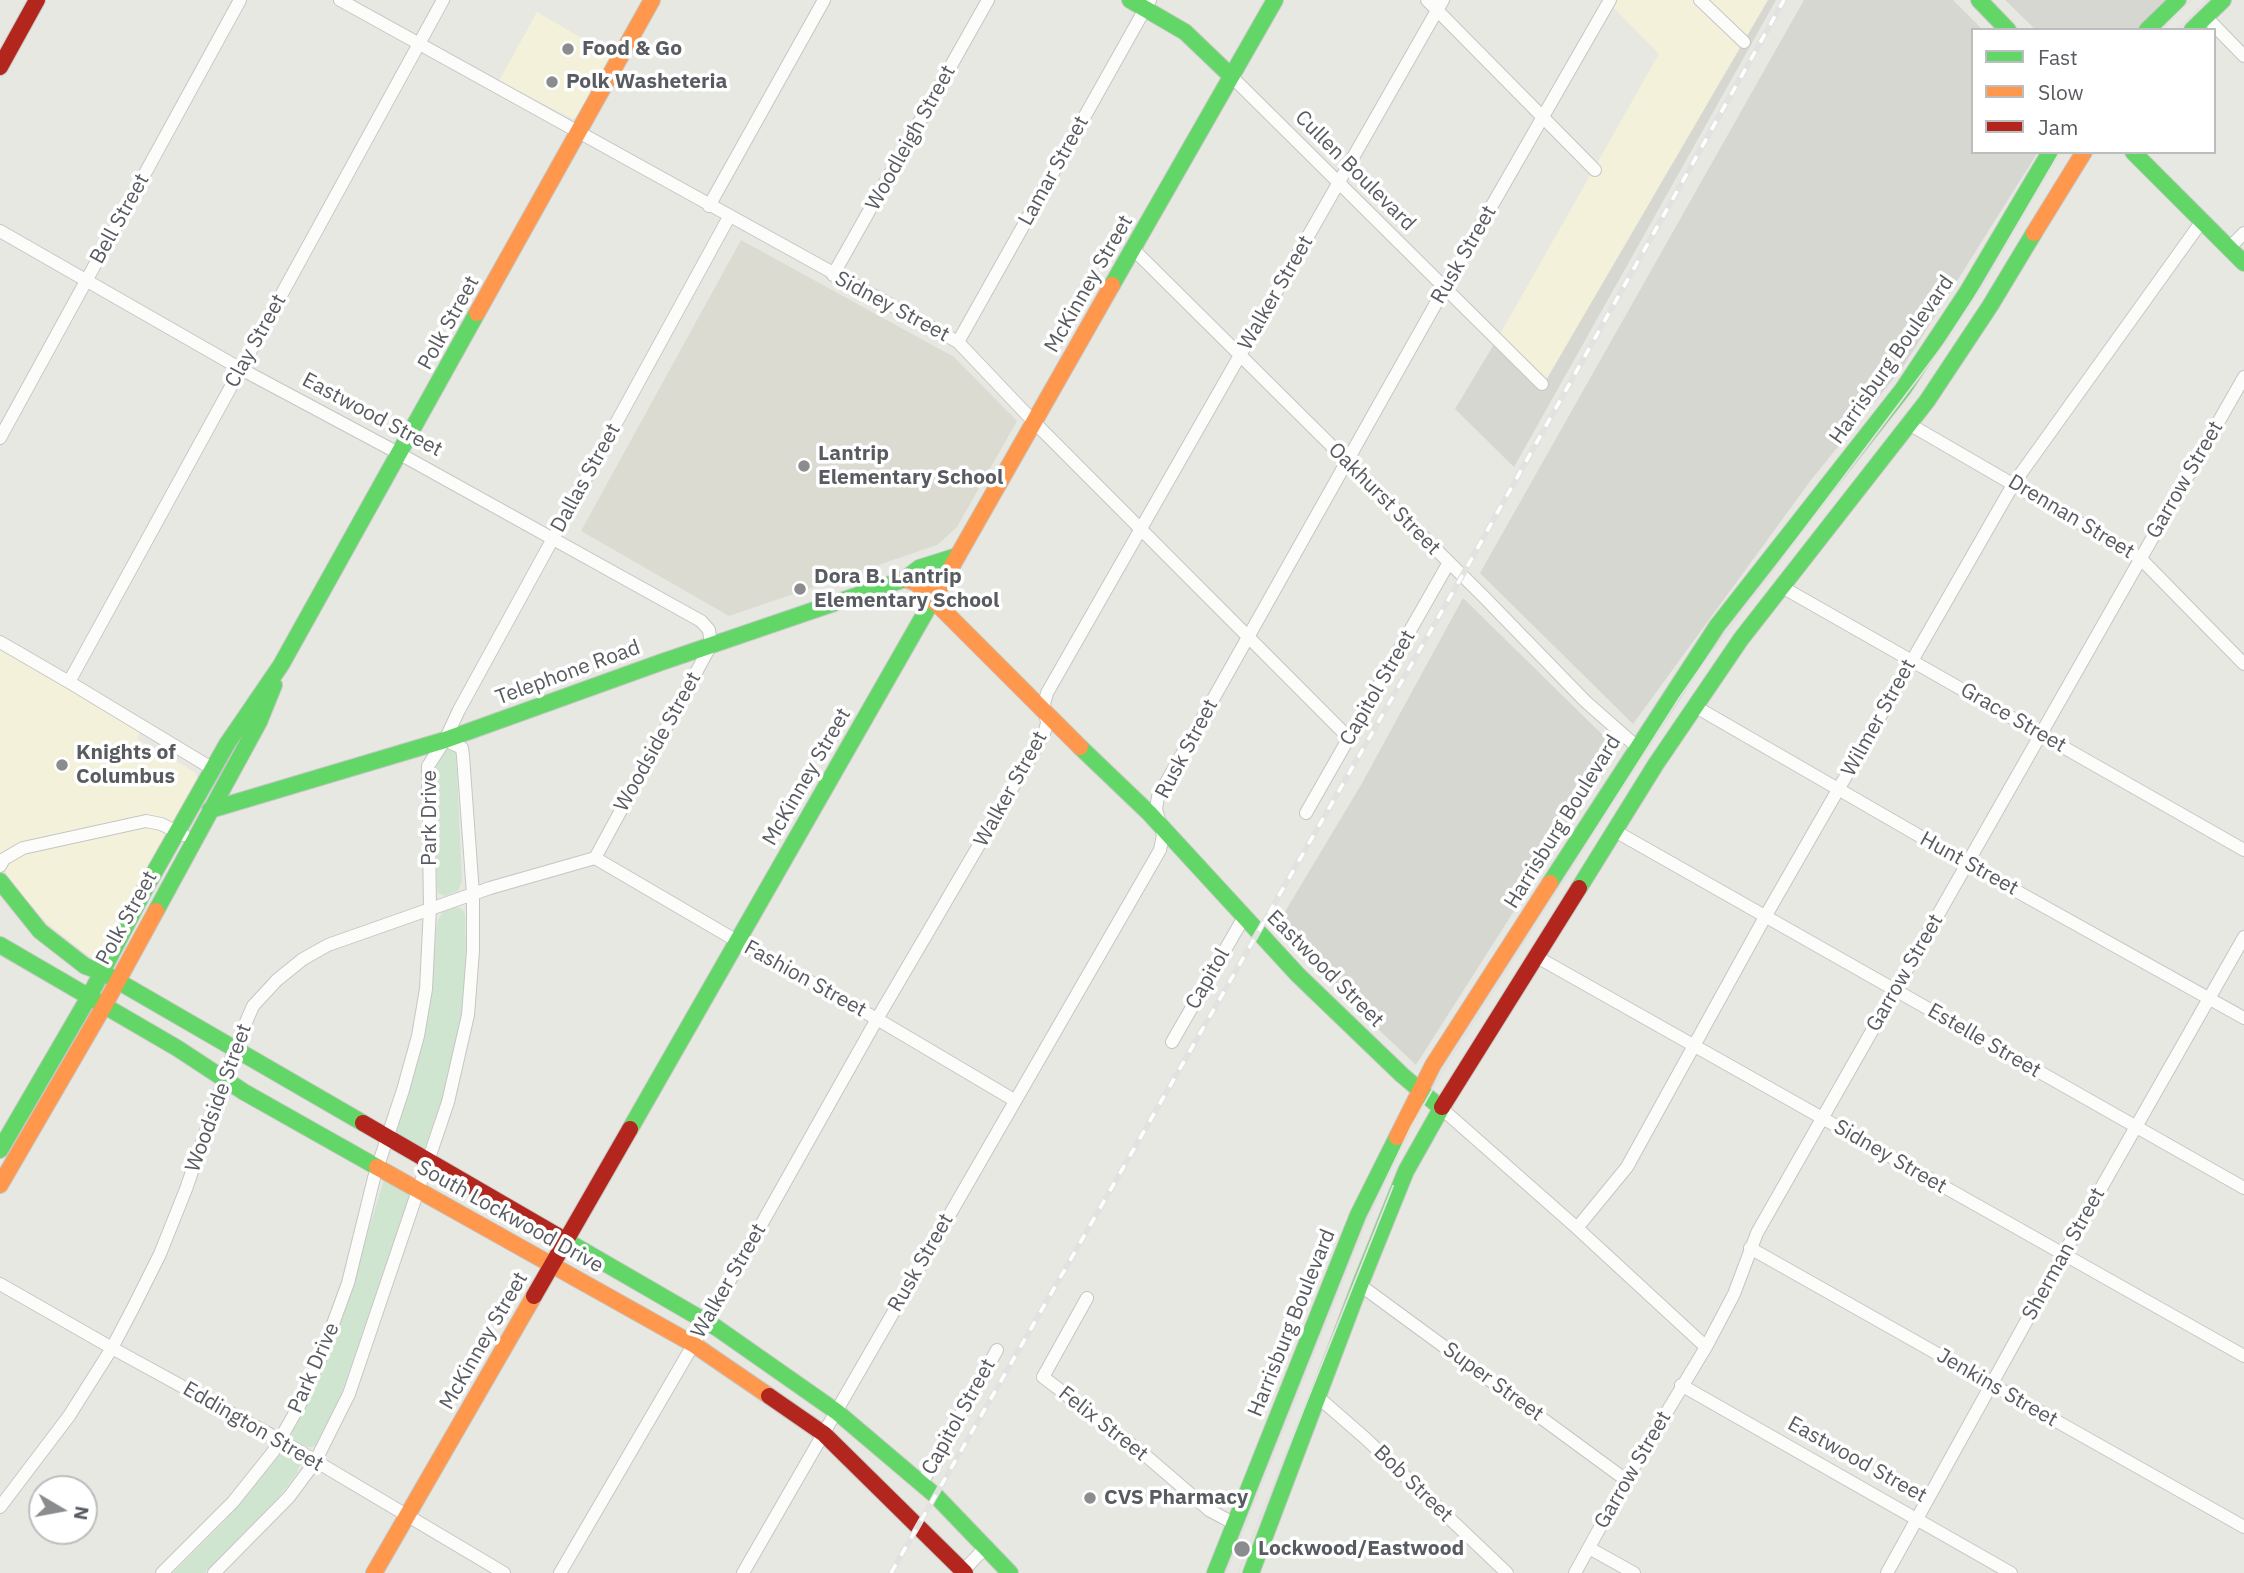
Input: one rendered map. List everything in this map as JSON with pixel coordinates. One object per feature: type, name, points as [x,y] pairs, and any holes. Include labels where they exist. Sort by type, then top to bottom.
[{"type":"main road","points":[[0,67],[37,0]]},
{"type":"main road","name":"Polk Street","points":[[0,1185],[104,1006],[109,976],[177,831],[254,702],[281,665],[652,0]]},
{"type":"main road","name":"Cullen Boulevard","points":[[1130,0],[1147,4],[1185,32],[1231,76]]},
{"type":"main road","name":"McKinney Street","points":[[374,1573],[1275,0]]},
{"type":"main road","points":[[1979,0],[2006,28]]},
{"type":"main road","points":[[2149,28],[2178,0]]},
{"type":"main road","points":[[2194,28],[2223,0]]},
{"type":"main road","name":"Harrisburg Boulevard","points":[[1215,1573],[1358,1215],[1419,1090],[1446,1044],[1636,746],[1717,626],[1903,389],[1966,294],[2049,154]]},
{"type":"main road","points":[[1253,1573],[1360,1285],[1406,1171],[1441,1108],[1656,764],[1741,639],[1909,424],[1990,306],[2083,154]]},
{"type":"main road","points":[[2135,154],[2244,263]]},
{"type":"main road","name":"Telephone Road","points":[[210,810],[445,740],[905,579],[919,568],[957,556]]},
{"type":"main road","points":[[905,579],[916,583],[933,600]]},
{"type":"main road","name":"Eastwood Street","points":[[933,600],[1161,824],[1298,975],[1441,1108]]},
{"type":"main road","name":"Polk Street","points":[[0,1150],[89,997],[109,976],[194,840],[259,722],[281,665]]},
{"type":"main road","points":[[213,769],[246,789],[264,794]]},
{"type":"main road","name":"South Lockwood Drive","points":[[0,881],[40,931],[85,966],[109,976],[707,1321],[837,1412],[936,1496],[1010,1573]]},
{"type":"main road","name":"South Lockwood Drive","points":[[0,944],[225,1077],[244,1092],[693,1344],[824,1434],[963,1572]]},
{"type":"street","name":"Bell Street","points":[[0,438],[240,0]]},
{"type":"street","name":"Sidney Street","points":[[340,0],[958,342],[1034,422],[1349,738]]},
{"type":"street","name":"Clay Street","points":[[69,682],[443,0]]},
{"type":"street","points":[[709,206],[824,0]]},
{"type":"street","name":"Woodleigh Street","points":[[833,275],[988,0]]},
{"type":"street","points":[[1427,0],[1440,5],[1595,170]]},
{"type":"street","name":"Rusk Street","points":[[743,1573],[1160,850],[1163,841],[1156,809],[1158,797],[1610,0]]},
{"type":"street","points":[[1700,0],[1744,42]]},
{"type":"street","name":"Lamar Street","points":[[958,342],[1147,4]]},
{"type":"street","name":"Walker Street","points":[[560,1573],[707,1321],[877,1019],[1044,734],[1047,723],[1044,704],[1047,693],[1440,5]]},
{"type":"street","points":[[2206,17],[2244,55]]},
{"type":"street","name":"Cullen Boulevard","points":[[1231,76],[1542,384]]},
{"type":"street","name":"Dallas Street","points":[[445,740],[459,709],[729,217]]},
{"type":"street","name":"Wilmer Street","points":[[1577,1228],[1627,1167],[1765,917],[2014,483],[2202,221]]},
{"type":"street","name":"Eastwood Street","points":[[0,231],[241,369],[701,621],[709,629],[711,645]]},
{"type":"street","points":[[2229,248],[2244,233]]},
{"type":"street","name":"Oakhurst Street","points":[[1133,249],[1484,597],[1585,701],[1636,746]]},
{"type":"street","name":"Garrow Street","points":[[1574,1573],[1681,1385],[1706,1347],[1734,1294],[1750,1248],[1822,1119],[2244,377]]},
{"type":"street","name":"Drennan Street","points":[[1909,424],[2140,558],[2243,661]]},
{"type":"street","name":"Capitol Street","points":[[1306,813],[1448,564]]},
{"type":"street","name":"Grace Street","points":[[1782,587],[2244,849]]},
{"type":"street","points":[[0,642],[213,769]]},
{"type":"street","name":"Woodside Street","points":[[0,1507],[69,1416],[112,1348],[160,1254],[186,1189],[234,1050],[253,1006],[277,980],[303,959],[352,935],[472,894],[595,859],[711,645]]},
{"type":"street","name":"Hunt Street","points":[[1696,707],[1968,864],[2244,1018]]},
{"type":"street","name":"Park Drive","points":[[162,1573],[233,1502],[273,1452],[304,1394],[348,1283],[377,1168],[418,1036],[426,989],[430,908],[428,766],[445,740],[462,748],[473,951],[468,1016],[449,1102],[349,1394],[315,1462],[289,1497],[214,1573]]},
{"type":"street","points":[[0,866],[4,859],[23,848],[146,821],[160,824],[194,840]]},
{"type":"street","name":"Estelle Street","points":[[1615,831],[2244,1188]]},
{"type":"street","name":"Fashion Street","points":[[595,859],[1014,1100]]},
{"type":"street","name":"Capitol","points":[[1172,1042],[1244,917]]},
{"type":"street","name":"Sherman Street","points":[[1887,1573],[2063,1255],[2244,937]]},
{"type":"street","name":"Sidney Street","points":[[1536,957],[2244,1356]]},
{"type":"street","name":"Eastwood Street","points":[[1441,1108],[1706,1347]]},
{"type":"street","name":"Jenkins Street","points":[[1750,1248],[2244,1527]]},
{"type":"street","name":"Eddington Street","points":[[0,1284],[280,1440],[503,1573]]},
{"type":"street","name":"Super Street","points":[[1360,1285],[1626,1480]]},
{"type":"street","name":"Felix Street","points":[[1087,1298],[1043,1377],[1145,1455],[1209,1510],[1235,1524]]},
{"type":"street","name":"Capitol Street","points":[[921,1485],[997,1350]]},
{"type":"street","name":"Eastwood Street","points":[[1681,1385],[2011,1573]]},
{"type":"street","name":"Bob Street","points":[[1318,1397],[1507,1573]]},
{"type":"street","points":[[963,1572],[986,1547]]},
{"type":"street","points":[[1589,1548],[1634,1573]]},
{"type":"shaded area","points":[[1615,0],[1768,0],[1545,382],[1499,336],[1659,54],[1612,6]]},
{"type":"shaded area","points":[[1768,0],[1776,0],[1514,467],[1455,409],[1499,336],[1545,382]]},
{"type":"shaded area","points":[[1804,0],[1953,0],[1981,28],[1971,28],[1971,154],[2037,154],[1903,367],[1811,480],[1633,724],[1480,573]]},
{"type":"shaded area","points":[[2005,0],[2168,0],[2142,28],[2034,28]]},
{"type":"shaded area","points":[[537,12],[611,55],[573,119],[499,81]]},
{"type":"shaded area","name":"Lantrip Elementary School","points":[[741,240],[954,357],[1017,421],[957,527],[937,545],[729,616],[581,531]]},
{"type":"shaded area","points":[[1463,598],[1617,749],[1416,1065],[1274,930],[1361,785]]},
{"type":"shaded area","points":[[0,647],[142,728],[137,739],[196,773],[197,781],[133,898],[104,948],[96,956],[91,957],[85,953],[47,923],[15,887],[0,862]]},
{"type":"green space","points":[[451,745],[456,752],[462,881],[458,891],[445,896],[438,893],[437,886],[436,759],[441,748]]},
{"type":"green space","points":[[456,907],[462,909],[465,914],[466,961],[460,1030],[446,1090],[424,1149],[396,1133],[418,1060],[430,1004],[437,922],[443,911]]},
{"type":"green space","points":[[384,1180],[408,1193],[409,1197],[341,1395],[315,1446],[305,1448],[293,1442],[292,1431],[332,1346]]},
{"type":"green space","points":[[281,1453],[297,1458],[300,1464],[297,1473],[278,1498],[205,1573],[173,1573],[224,1522]]},
{"type":"tram line","points":[[2163,28],[2191,0]]},
{"type":"tram line","points":[[2179,28],[2208,0]]},
{"type":"tram line","points":[[1226,1573],[1367,1220],[1411,1127],[1448,1062],[1680,697],[1945,343],[1982,286],[2059,154]]},
{"type":"tram line","points":[[1238,1573],[1393,1186]]},
{"type":"railway","points":[[891,1573],[1462,576],[1784,0]]},
{"type":"traffic: fast","points":[[1130,0],[1185,32],[1231,76]]},
{"type":"traffic: fast","points":[[1112,285],[1275,0]]},
{"type":"traffic: fast","points":[[1979,0],[2006,28]]},
{"type":"traffic: fast","points":[[2149,28],[2178,0]]},
{"type":"traffic: fast","points":[[2194,28],[2223,0]]},
{"type":"traffic: fast","points":[[1550,883],[1717,626],[1903,389],[1966,294],[2049,154]]},
{"type":"traffic: fast","points":[[2135,154],[2244,263]]},
{"type":"traffic: fast","points":[[1579,888],[1656,764],[1741,639],[1927,401],[1990,306],[2034,233]]},
{"type":"traffic: fast","points":[[0,1150],[89,997],[146,887],[227,744],[281,665],[477,313]]},
{"type":"traffic: fast","points":[[210,810],[445,740],[905,579],[919,568],[957,556]]},
{"type":"traffic: fast","points":[[630,1129],[932,601]]},
{"type":"traffic: fast","points":[[156,911],[259,722],[274,685]]},
{"type":"traffic: fast","points":[[1080,747],[1149,813],[1298,975],[1402,1075],[1441,1108]]},
{"type":"traffic: fast","points":[[0,881],[40,931],[85,966],[102,972],[363,1123]]},
{"type":"traffic: fast","points":[[0,945],[177,1048],[244,1092],[377,1167]]},
{"type":"traffic: fast","points":[[1251,1573],[1406,1171],[1442,1107]]},
{"type":"traffic: fast","points":[[1215,1573],[1358,1215],[1397,1137]]},
{"type":"traffic: fast","points":[[558,1236],[717,1328],[837,1412],[936,1496],[1010,1573]]},
{"type":"traffic: slow","points":[[477,313],[652,0]]},
{"type":"traffic: slow","points":[[2034,233],[2083,154]]},
{"type":"traffic: slow","points":[[932,601],[1112,285]]},
{"type":"traffic: slow","points":[[905,579],[916,583],[1080,747]]},
{"type":"traffic: slow","points":[[1397,1137],[1433,1065],[1550,883]]},
{"type":"traffic: slow","points":[[0,1185],[156,911]]},
{"type":"traffic: slow","points":[[377,1167],[693,1344],[769,1396]]},
{"type":"traffic: slow","points":[[374,1573],[534,1296]]},
{"type":"traffic: jam","points":[[0,67],[37,0]]},
{"type":"traffic: jam","points":[[1442,1107],[1579,888]]},
{"type":"traffic: jam","points":[[363,1123],[558,1236]]},
{"type":"traffic: jam","points":[[534,1296],[630,1129]]},
{"type":"traffic: jam","points":[[769,1396],[824,1434],[965,1573]]},
{"type":"place","name":"Food & Go","points":[[568,49]]},
{"type":"place","name":"Polk Washeteria","points":[[552,82]]},
{"type":"place","name":"Lantrip Elementary School","points":[[804,466]]},
{"type":"place","name":"Dora B. Lantrip Elementary School","points":[[800,589]]},
{"type":"place","name":"Knights of Columbus","points":[[62,765]]},
{"type":"place","name":"CVS Pharmacy","points":[[1090,1498]]},
{"type":"place","name":"Lockwood/Eastwood","points":[[1242,1549]]}]
